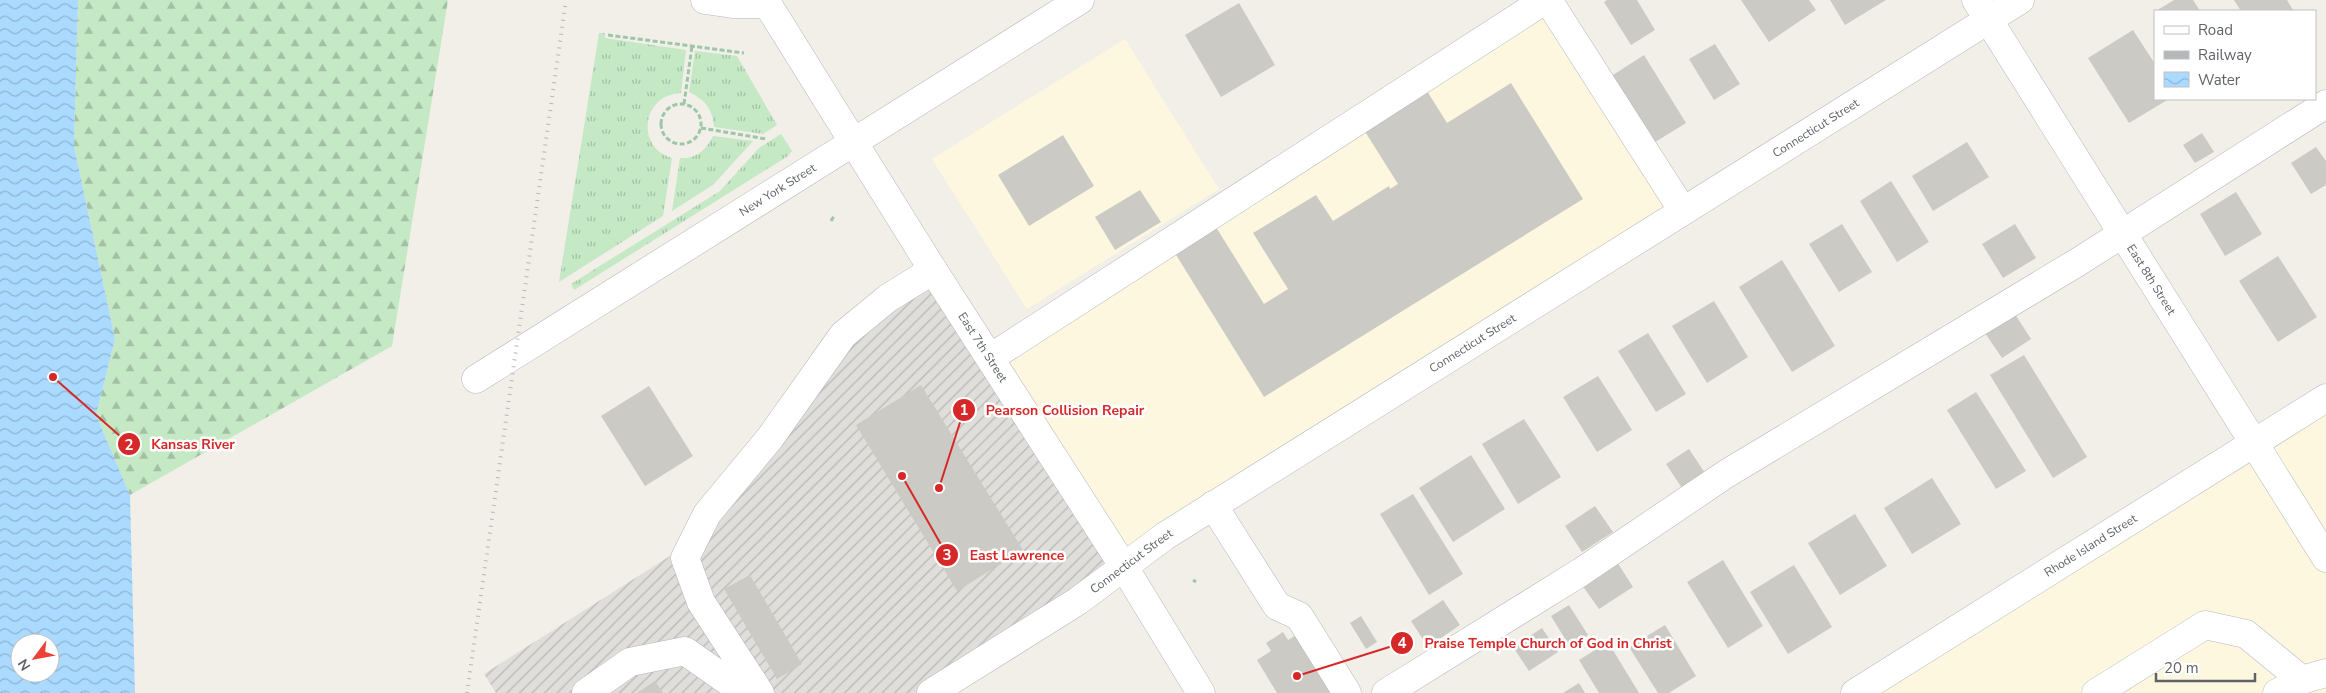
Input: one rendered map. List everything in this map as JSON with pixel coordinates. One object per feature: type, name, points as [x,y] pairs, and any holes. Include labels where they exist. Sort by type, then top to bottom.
[{"type":"street","points":[[705,0],[733,4],[767,2]]},
{"type":"street","name":"New York Street","points":[[476,378],[1080,0]]},
{"type":"street","points":[[990,358],[1546,0],[1683,211]]},
{"type":"street","name":"Connecticut Street","points":[[931,693],[1078,601],[1165,536],[1213,505],[1683,211],[1983,10],[2020,0]]},
{"type":"street","name":"East 7th Street","points":[[767,2],[933,270],[1124,567],[1201,693]]},
{"type":"street","name":"East 8th Street","points":[[1983,10],[2326,558]]},
{"type":"street","points":[[1386,693],[1581,572],[1726,474],[2123,233],[2326,104]]},
{"type":"street","points":[[760,693],[701,602],[685,558],[707,514],[770,438],[843,335],[888,298],[933,270]]},
{"type":"street","name":"Rhode Island Street","points":[[1855,693],[2326,398]]},
{"type":"street","points":[[1213,505],[1277,606],[1299,616],[1347,693]]},
{"type":"street","points":[[2096,693],[2205,624],[2246,634],[2314,677]]},
{"type":"street","points":[[586,693],[630,662],[686,650],[745,693]]},
{"type":"street","points":[[2277,693],[2314,677]]},
{"type":"path","points":[[608,35],[744,54]]},
{"type":"path","points":[[684,104],[692,46]]},
{"type":"path","points":[[684,104],[699,114],[702,128],[699,135],[689,144],[675,144],[665,137],[661,125],[664,113],[674,105],[684,104]]},
{"type":"path","points":[[702,128],[766,139]]},
{"type":"path","points":[[831,221],[834,216]]},
{"type":"shaded area","points":[[1545,0],[1683,211],[1124,567],[990,358]]},
{"type":"shaded area","points":[[1125,39],[1219,189],[1027,309],[932,159]]},
{"type":"shaded area","points":[[933,270],[1124,567],[931,693],[496,693],[484,674],[692,542],[843,335]]},
{"type":"shaded area","points":[[2326,398],[2326,693],[1855,693]]},
{"type":"green space","points":[[78,0],[448,0],[392,346],[130,495],[96,415],[115,339],[74,146]]},
{"type":"green space","points":[[599,33],[605,33],[605,38],[686,50],[681,93],[668,96],[658,102],[651,111],[648,122],[648,133],[652,144],[660,152],[672,158],[663,216],[559,282]]},
{"type":"green space","points":[[695,51],[737,56],[777,125],[763,134],[714,127],[710,110],[700,98],[689,92]]},
{"type":"green space","points":[[781,134],[792,151],[788,156],[574,290],[571,284],[720,191],[759,148]]},
{"type":"green space","points":[[713,136],[753,141],[713,185],[672,211],[680,158],[691,157],[700,153]]},
{"type":"water","points":[[0,0],[78,0],[74,146],[115,339],[96,415],[130,495],[135,693],[0,693]]},
{"type":"building","points":[[1607,0],[1637,0],[1655,30],[1631,45],[1604,2]]},
{"type":"building","points":[[1741,0],[1809,0],[1816,10],[1769,42]]},
{"type":"building","points":[[1830,0],[1886,0],[1845,25]]},
{"type":"building","points":[[2174,0],[2193,0],[2199,10],[2158,10]]},
{"type":"building","points":[[2234,0],[2287,0],[2293,10],[2240,10]]},
{"type":"building","points":[[1239,3],[1275,65],[1221,97],[1185,35]]},
{"type":"building","points":[[2133,30],[2154,62],[2154,100],[2167,100],[2129,123],[2088,58]]},
{"type":"building","points":[[1715,44],[1740,84],[1714,100],[1689,59]]},
{"type":"building","points":[[1644,55],[1686,123],[1652,144],[1610,77]]},
{"type":"building","points":[[1511,83],[1583,199],[1264,397],[1173,250],[1214,224],[1264,304],[1288,289],[1253,233],[1316,195],[1333,221],[1389,186],[1390,189],[1398,184],[1364,130],[1427,91],[1447,123]]},
{"type":"building","points":[[2202,133],[2214,152],[2195,163],[2183,145]]},
{"type":"building","points":[[1063,135],[1094,186],[1029,226],[998,175]]},
{"type":"building","points":[[1967,142],[1989,177],[1933,211],[1912,176]]},
{"type":"building","points":[[2316,147],[2326,161],[2326,185],[2311,194],[2291,163]]},
{"type":"building","points":[[1891,181],[1929,242],[1897,262],[1860,201]]},
{"type":"building","points":[[1140,190],[1161,222],[1115,250],[1095,217]]},
{"type":"building","points":[[2236,192],[2262,234],[2225,256],[2200,214]]},
{"type":"building","points":[[1842,224],[1872,272],[1839,292],[1809,244]]},
{"type":"building","points":[[2015,224],[2036,258],[2003,278],[1982,244]]},
{"type":"building","points":[[2278,256],[2317,317],[2278,342],[2239,281]]},
{"type":"building","points":[[1782,260],[1835,346],[1792,372],[1739,287]]},
{"type":"building","points":[[1714,301],[1748,357],[1707,383],[1672,326]]},
{"type":"building","points":[[2013,311],[2031,339],[2002,358],[1983,330]]},
{"type":"building","points":[[1648,333],[1686,394],[1656,412],[1618,351]]},
{"type":"building","points":[[2024,355],[2087,457],[2053,478],[1990,375]]},
{"type":"building","points":[[1598,376],[1632,430],[1597,452],[1563,397]]},
{"type":"building","points":[[921,385],[1023,550],[957,591],[856,425]]},
{"type":"building","points":[[649,386],[693,456],[645,486],[601,416]]},
{"type":"building","points":[[1976,392],[2026,471],[1996,489],[1947,410]]},
{"type":"building","points":[[1524,419],[1561,477],[1518,504],[1482,444]]},
{"type":"building","points":[[1689,449],[1705,473],[1682,488],[1666,464]]},
{"type":"building","points":[[1471,455],[1505,509],[1453,542],[1419,488]]},
{"type":"building","points":[[1932,478],[1961,524],[1912,554],[1884,508]]},
{"type":"building","points":[[1413,494],[1463,574],[1429,595],[1380,514]]},
{"type":"building","points":[[1595,506],[1613,532],[1582,552],[1565,526]]},
{"type":"building","points":[[1855,514],[1887,566],[1840,595],[1808,543]]},
{"type":"building","points":[[1723,560],[1763,626],[1728,648],[1687,582]]},
{"type":"building","points":[[1617,562],[1633,587],[1599,609],[1582,585]]},
{"type":"building","points":[[1794,565],[1832,627],[1788,654],[1750,592]]},
{"type":"building","points":[[750,575],[802,664],[777,679],[724,589]]},
{"type":"building","points":[[1443,600],[1460,625],[1428,647],[1411,621]]},
{"type":"building","points":[[1569,605],[1588,635],[1570,647],[1551,616]]},
{"type":"building","points":[[1361,616],[1377,642],[1366,649],[1350,623]]},
{"type":"building","points":[[1665,625],[1696,676],[1669,693],[1658,693],[1629,647]]},
{"type":"building","points":[[1542,628],[1558,652],[1529,671],[1513,647]]},
{"type":"building","points":[[1283,632],[1288,640],[1301,632],[1339,693],[1277,693],[1257,660],[1271,651],[1266,643]]},
{"type":"building","points":[[1608,642],[1639,693],[1599,693],[1579,660]]},
{"type":"building","points":[[655,681],[663,693],[637,693]]},
{"type":"building","points":[[1579,683],[1585,693],[1563,693]]},
{"type":"railway","points":[[467,693],[566,0]]},
{"type":"place","name":"Kansas River","points":[[53,377]]},
{"type":"place","name":"East Lawrence","points":[[902,476]]},
{"type":"place","name":"Pearson Collision Repair","points":[[939,488]]},
{"type":"place","name":"Praise Temple Church of God in Christ","points":[[1297,676]]}]
